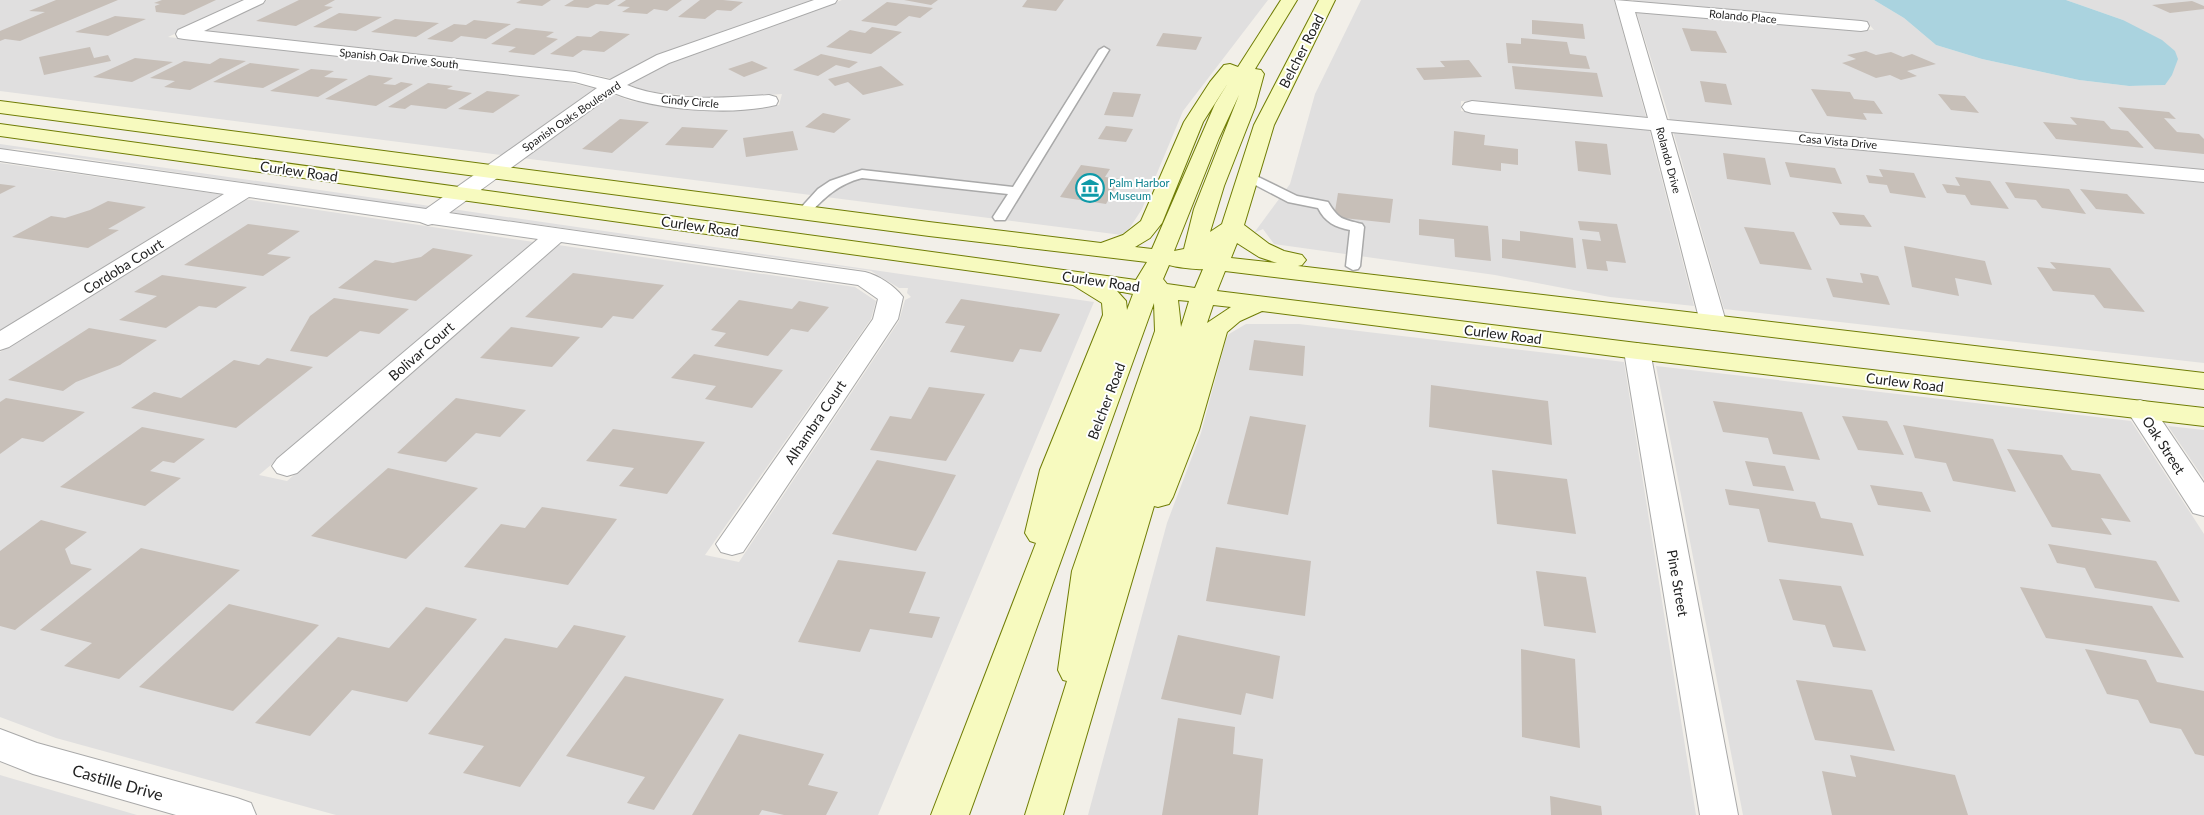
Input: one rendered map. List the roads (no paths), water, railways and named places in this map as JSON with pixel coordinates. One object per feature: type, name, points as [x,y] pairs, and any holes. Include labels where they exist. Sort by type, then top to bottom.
[{"type":"main road","name":"Belcher Road","points":[[1044,815],[1086,678],[1180,276],[1208,138],[1224,104],[1289,0]]},
{"type":"main road","name":"Belcher Road","points":[[1232,227],[1264,125],[1328,0]]},
{"type":"main road","points":[[1100,250],[1127,243],[1143,234],[1151,223],[1187,135],[1203,102],[1228,70],[1266,36]]},
{"type":"main road","points":[[1064,748],[1088,571],[1168,331],[1169,310],[1180,276],[1199,230],[1230,140],[1244,108],[1266,36]]},
{"type":"main road","name":"Curlew Road","points":[[0,107],[1100,250]]},
{"type":"main road","name":"Curlew Road","points":[[0,130],[1073,277],[1180,276],[1586,307],[2204,382]]},
{"type":"main road","points":[[705,227],[800,228],[1078,266],[1279,286],[1716,338],[1898,344]]},
{"type":"main road","points":[[1180,276],[1232,227],[1257,248],[1270,255],[1496,283],[1586,307]]},
{"type":"main road","points":[[1100,250],[1180,276]]},
{"type":"main road","name":"Belcher Road","points":[[950,815],[1137,318],[1180,276]]},
{"type":"main road","name":"Curlew Road","points":[[1180,276],[1259,303],[1637,351],[2204,417]]},
{"type":"main road","points":[[1023,621],[1055,470],[1115,315],[1114,301],[1102,291],[1073,277]]},
{"type":"main road","points":[[1086,678],[1185,430],[1212,336],[1217,327],[1232,316],[1259,303]]},
{"type":"main road","points":[[2140,409],[2165,398],[2204,398]]},
{"type":"street","name":"Spanish Oak Drive South","points":[[257,0],[184,34],[575,77],[612,86]]},
{"type":"street","name":"Spanish Oaks Boulevard","points":[[428,218],[490,171],[612,86],[663,59],[829,0]]},
{"type":"street","name":"Rolando Place","points":[[1624,3],[1861,26]]},
{"type":"street","name":"Rolando Drive","points":[[1624,3],[1713,322]]},
{"type":"street","name":"Cindy Circle","points":[[612,86],[638,96],[711,104],[770,100]]},
{"type":"street","name":"Casa Vista Drive","points":[[1472,107],[2204,176]]},
{"type":"street","points":[[0,155],[555,236]]},
{"type":"street","name":"Cordoba Court","points":[[0,342],[245,190]]},
{"type":"street","name":"Alhambra Court","points":[[555,236],[865,280],[892,297],[885,319],[732,544]]},
{"type":"street","name":"Bolivar Court","points":[[287,466],[555,236]]},
{"type":"street","name":"Pine Street","points":[[1637,351],[1719,815]]},
{"type":"street","name":"Oak Street","points":[[2140,409],[2204,506]]},
{"type":"street","name":"Castille Drive","points":[[0,745],[33,758],[237,815]]},
{"type":"lane","points":[[1000,217],[1104,50]]},
{"type":"lane","points":[[803,212],[830,184],[845,177],[862,174],[1016,191]]},
{"type":"lane","points":[[1248,176],[1293,199],[1323,205],[1327,215],[1339,224],[1357,227],[1353,266]]},
{"type":"water","points":[[1874,0],[2066,0],[2123,20],[2162,40],[2175,51],[2178,59],[2172,75],[2165,85],[2129,86],[2079,80],[1982,59],[1936,45],[1904,18]]},
{"type":"place","name":"Palm Harbor Museum","points":[[1090,188]]}]
